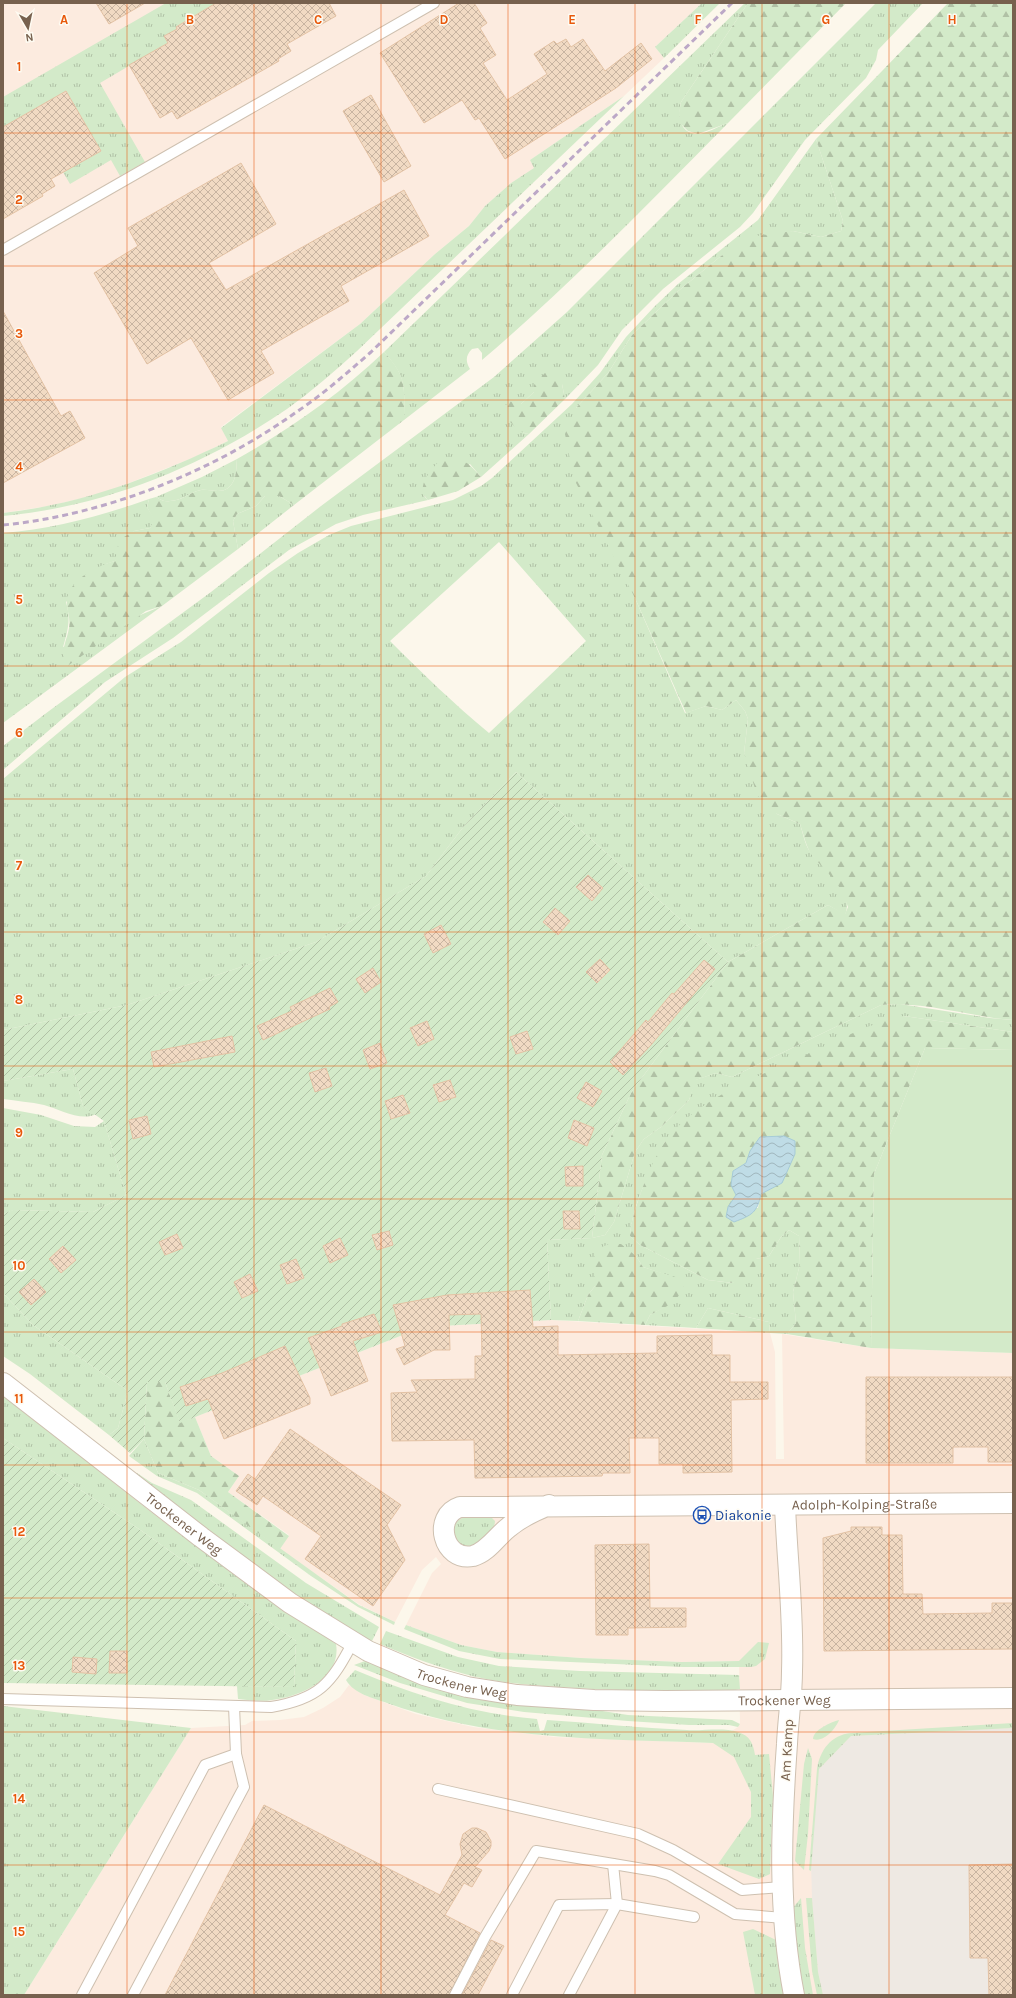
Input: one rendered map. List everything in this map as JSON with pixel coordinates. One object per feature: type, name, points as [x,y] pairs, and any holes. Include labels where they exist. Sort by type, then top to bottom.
[{"type":"street","name":"Trockener Weg","points":[[3,1382],[214,1547],[290,1603],[353,1642],[392,1662],[424,1675],[467,1687],[517,1695],[665,1701],[1013,1698]]},
{"type":"street","name":"Adolph-Kolping-Straße","points":[[549,1505],[525,1515],[507,1528],[485,1550],[472,1556],[454,1553],[450,1549],[445,1536],[444,1529],[447,1517],[450,1512],[460,1507],[549,1505],[1013,1503]]},
{"type":"street","name":"Am Kamp","points":[[785,1504],[791,1595],[792,1672],[786,1750],[782,1887],[789,1968],[794,1995]]},
{"type":"lane","points":[[3,250],[434,3]]},
{"type":"lane","points":[[3,1699],[271,1707],[293,1703],[309,1697],[326,1685],[335,1674],[353,1642]]},
{"type":"lane","points":[[133,1995],[244,1787],[236,1754],[234,1706]]},
{"type":"lane","points":[[82,1995],[205,1765],[236,1754]]},
{"type":"lane","points":[[438,1789],[638,1834],[673,1850],[742,1890],[782,1887]]},
{"type":"lane","points":[[455,1995],[486,1937],[536,1851],[655,1871],[669,1875],[735,1914],[784,1918]]},
{"type":"lane","points":[[569,1995],[617,1904],[613,1864]]},
{"type":"lane","points":[[512,1995],[559,1905],[617,1904],[694,1917]]},
{"type":"shaded area","points":[[3,3],[702,3],[655,47],[664,58],[624,96],[530,160],[535,168],[511,183],[485,206],[469,226],[435,254],[360,324],[221,427],[228,441],[195,457],[104,493],[49,506],[3,513]]},
{"type":"shaded area","points":[[551,1320],[770,1333],[775,1352],[776,1459],[784,1459],[782,1334],[871,1348],[1013,1353],[1013,1995],[24,1995],[191,1728],[245,1725],[252,1721],[304,1717],[323,1708],[340,1697],[349,1685],[364,1695],[416,1714],[473,1727],[554,1737],[713,1743],[738,1727],[740,1724],[739,1661],[682,1662],[581,1658],[497,1652],[461,1645],[406,1625],[432,1573],[441,1564],[436,1557],[422,1570],[395,1622],[360,1605],[280,1549],[289,1535],[228,1492],[239,1476],[211,1456],[195,1417],[423,1327]]},
{"type":"shaded area","points":[[1013,1728],[1013,1995],[823,1995],[818,1972],[812,1898],[811,1861],[819,1769],[851,1736]]},
{"type":"green space","points":[[166,3],[216,3],[164,36],[168,43],[100,83],[145,162],[120,176],[111,160],[70,184],[63,172],[101,151],[66,91],[3,127],[3,97]]},
{"type":"green space","points":[[702,3],[720,3],[664,58],[655,47]]},
{"type":"green space","points":[[745,3],[748,3],[681,102],[680,107],[681,123],[686,131],[691,133],[704,133],[728,123],[608,244],[546,303],[482,360],[482,353],[478,348],[472,349],[467,358],[467,363],[470,369],[404,420],[404,391],[401,377],[392,361],[384,352]]},
{"type":"green space","points":[[748,3],[846,3],[728,123],[698,134],[688,131],[680,123],[679,113],[681,102]]},
{"type":"green space","points":[[876,3],[923,3],[878,50],[876,60],[866,78],[805,140],[753,213],[740,227],[663,289],[622,330],[598,365],[565,399],[562,384],[534,392],[521,404],[509,420],[524,433],[529,434],[481,477],[470,464],[424,496],[428,500],[363,515],[336,524],[289,550],[173,638],[105,682],[3,770],[3,746],[211,592],[321,506],[494,377],[567,312]]},
{"type":"green space","points":[[948,3],[1013,3],[1013,1020],[914,1005],[881,1005],[732,1077],[716,1073],[696,1080],[689,1100],[661,1127],[644,1139],[635,1152],[614,1222],[605,1235],[592,1238],[602,1155],[632,1091],[728,962],[828,905],[845,914],[848,907],[837,883],[811,854],[800,824],[777,814],[757,795],[744,753],[748,719],[745,711],[736,700],[722,710],[706,706],[686,713],[635,598],[574,479],[565,434],[576,408],[608,373],[632,335],[677,292],[721,256],[756,236],[793,231],[821,237],[841,231],[843,221],[816,139]]},
{"type":"green space","points":[[624,96],[357,351],[323,381],[287,409],[255,430],[222,448],[187,466],[152,480],[78,504],[3,516],[3,513],[62,503],[118,487],[174,466],[228,441],[221,428],[360,324],[435,254],[469,226],[485,206],[511,183],[534,168],[530,160]]},
{"type":"green space","points":[[816,139],[843,221],[841,231],[821,237],[793,231],[721,256],[677,292],[632,335],[608,373],[576,408],[635,598],[685,713],[706,706],[722,710],[736,700],[745,711],[748,719],[744,753],[777,814],[800,824],[809,850],[837,881],[842,889],[846,897],[847,906],[845,915],[828,905],[728,962],[516,772],[464,826],[426,876],[316,942],[127,1005],[3,1030],[3,779],[125,677],[181,642],[269,573],[298,553],[329,535],[351,526],[453,500],[481,486],[492,478],[572,404],[600,373],[626,337],[654,307],[678,284],[758,220]],"holes":[[[499,542],[586,641],[489,733],[438,688],[390,641]]]},
{"type":"green space","points":[[384,352],[392,361],[401,376],[404,391],[404,420],[294,505],[279,496],[265,496],[256,506],[237,514],[233,521],[238,549],[162,606],[146,611],[66,667],[64,661],[64,647],[69,628],[67,600],[69,593],[78,580],[92,570],[115,561],[119,540],[134,531],[150,528],[154,520],[147,507],[149,499],[156,497],[164,501],[174,501],[201,490],[225,490],[235,479],[237,459],[276,436],[314,410],[350,382]]},
{"type":"green space","points":[[550,373],[555,380],[562,384],[565,399],[529,434],[525,433],[514,426],[502,411],[509,401],[521,404],[534,392],[534,385],[544,374]]},
{"type":"green space","points":[[442,458],[455,458],[460,460],[468,464],[481,477],[458,491],[428,500],[424,495],[424,483],[429,472]]},
{"type":"green space","points":[[237,459],[235,479],[225,490],[201,490],[174,501],[164,501],[156,497],[202,477]]},
{"type":"green space","points":[[265,496],[279,496],[294,505],[238,549],[233,521],[237,514],[256,506]]},
{"type":"green space","points":[[149,499],[147,507],[155,520],[150,528],[134,531],[115,561],[106,564],[66,602],[68,624],[63,647],[162,606],[3,723],[3,533],[77,521]]},
{"type":"green space","points":[[516,772],[728,962],[632,1091],[602,1155],[592,1238],[547,1240],[551,1320],[423,1327],[180,1423],[165,1382],[147,1382],[144,1439],[130,1453],[109,1435],[118,1428],[128,1391],[33,1325],[3,1293],[3,1214],[13,1210],[93,1212],[126,1195],[104,1121],[83,1106],[73,1069],[3,1081],[3,1030],[127,1005],[316,942],[426,876],[464,826]]},
{"type":"green space","points":[[900,1004],[990,1018],[1013,1020],[1013,1032],[904,1016],[665,1142],[638,1199],[630,1236],[640,1245],[708,1280],[733,1283],[756,1259],[769,1256],[781,1237],[789,1230],[799,1236],[800,1264],[793,1292],[796,1323],[787,1334],[770,1333],[769,1322],[708,1308],[696,1328],[645,1325],[650,1315],[673,1302],[682,1280],[643,1267],[636,1256],[595,1250],[595,1286],[588,1295],[578,1321],[551,1320],[547,1240],[592,1238],[605,1235],[614,1222],[635,1152],[644,1139],[661,1127],[689,1100],[695,1080],[716,1073],[732,1077],[881,1005]]},
{"type":"green space","points":[[904,1016],[1013,1032],[1013,1050],[925,1048],[874,1174],[871,1348],[787,1334],[796,1323],[793,1292],[800,1264],[799,1236],[789,1230],[781,1237],[769,1256],[756,1259],[755,1274],[733,1283],[708,1280],[640,1245],[630,1236],[631,1224],[643,1186],[661,1148],[678,1126],[711,1101],[750,1080],[855,1032],[879,1022]],"holes":[[[750,1151],[782,1183],[761,1194],[758,1208],[728,1207],[736,1195],[732,1185],[733,1171],[746,1163]]]},
{"type":"green space","points":[[925,1048],[1013,1050],[1013,1353],[871,1348],[874,1174]]},
{"type":"green space","points":[[73,1069],[83,1106],[96,1114],[84,1117],[77,1116],[44,1105],[3,1099],[3,1081]]},
{"type":"green space","points":[[3,1108],[41,1115],[74,1126],[95,1127],[104,1121],[126,1195],[93,1212],[14,1210],[3,1214]]},
{"type":"green space","points":[[609,1244],[621,1244],[636,1256],[643,1267],[682,1279],[684,1289],[673,1303],[650,1315],[645,1325],[578,1321],[588,1295],[595,1286],[595,1250]]},
{"type":"green space","points":[[3,1293],[33,1325],[128,1391],[118,1428],[109,1435],[30,1374],[3,1356]]},
{"type":"green space","points":[[708,1308],[769,1322],[770,1333],[696,1328]]},
{"type":"green space","points":[[147,1382],[165,1382],[180,1422],[195,1417],[211,1456],[239,1476],[228,1492],[289,1536],[280,1549],[199,1490],[158,1473],[144,1439]]},
{"type":"green space","points":[[3,1391],[71,1444],[114,1483],[173,1529],[226,1568],[336,1644],[336,1656],[332,1667],[326,1676],[317,1684],[295,1695],[264,1701],[238,1699],[237,1686],[294,1687],[296,1641],[139,1529],[3,1438]]},
{"type":"green space","points":[[3,1438],[139,1529],[296,1641],[294,1687],[3,1683]]},
{"type":"green space","points":[[144,1439],[158,1473],[199,1490],[359,1605],[395,1622],[394,1625],[358,1607],[311,1576],[197,1493],[157,1476],[129,1456]]},
{"type":"green space","points":[[137,1473],[152,1483],[191,1500],[306,1583],[379,1627],[372,1641],[357,1634],[294,1596],[135,1475]]},
{"type":"green space","points":[[470,1516],[490,1516],[495,1521],[493,1529],[477,1545],[466,1547],[460,1545],[453,1536],[454,1525],[457,1521]]},
{"type":"green space","points":[[406,1625],[461,1645],[497,1652],[581,1658],[682,1662],[739,1661],[758,1642],[769,1643],[765,1659],[756,1666],[751,1667],[683,1667],[500,1659],[459,1651],[404,1629]]},
{"type":"green space","points":[[386,1631],[458,1657],[499,1666],[580,1671],[739,1675],[740,1689],[730,1691],[624,1690],[538,1685],[494,1680],[472,1676],[437,1666],[380,1644]]},
{"type":"green space","points":[[365,1661],[422,1683],[628,1715],[732,1720],[740,1724],[738,1727],[729,1725],[689,1725],[628,1721],[524,1712],[467,1703],[400,1683],[354,1665]]},
{"type":"green space","points":[[355,1670],[399,1688],[444,1702],[490,1713],[537,1719],[540,1731],[544,1730],[547,1720],[669,1729],[726,1730],[738,1732],[750,1740],[755,1755],[769,1754],[773,1796],[770,1874],[759,1879],[718,1864],[751,1817],[751,1792],[734,1757],[713,1743],[590,1739],[548,1736],[467,1725],[427,1715],[364,1695],[349,1685],[346,1680]]},
{"type":"green space","points":[[3,1706],[191,1728],[24,1995],[3,1995]]},
{"type":"green space","points":[[839,1720],[832,1731],[825,1737],[817,1740],[813,1739],[819,1730]]},
{"type":"green space","points":[[1013,1723],[1013,1728],[851,1736],[819,1769],[811,1871],[809,1870],[817,1769],[824,1750],[832,1740],[844,1734],[851,1733]]},
{"type":"green space","points":[[808,1748],[812,1759],[808,1834],[804,1870],[795,1861],[804,1764]]},
{"type":"green space","points":[[801,1898],[805,1948],[813,1995],[804,1995],[798,1967],[792,1909]]},
{"type":"green space","points":[[806,1898],[812,1898],[818,1972],[823,1995],[817,1995],[812,1971]]},
{"type":"green space","points":[[753,1929],[776,1940],[778,1965],[784,1995],[755,1995],[743,1932]]},
{"type":"water","points":[[784,1136],[795,1141],[795,1154],[782,1183],[761,1194],[758,1205],[749,1215],[734,1222],[726,1217],[728,1207],[736,1195],[731,1185],[733,1171],[746,1163],[750,1151],[760,1137]]},
{"type":"building","points":[[96,3],[145,3],[109,24]]},
{"type":"building","points":[[216,3],[329,3],[336,16],[287,44],[291,51],[278,59],[279,61],[177,119],[172,111],[160,118],[129,65],[168,43],[164,36]]},
{"type":"building","points":[[459,3],[474,3],[487,23],[480,28],[496,55],[483,63],[507,100],[547,74],[534,54],[554,41],[557,44],[566,39],[571,47],[583,39],[605,71],[641,43],[652,59],[616,88],[505,159],[479,118],[475,120],[462,100],[424,123],[380,53]]},
{"type":"building","points":[[66,91],[101,151],[51,179],[55,186],[42,194],[43,196],[3,219],[3,127]]},
{"type":"building","points":[[371,95],[411,166],[384,182],[343,111]]},
{"type":"building","points":[[241,163],[276,224],[209,263],[226,290],[404,190],[429,236],[341,286],[349,301],[261,351],[274,373],[228,400],[191,338],[147,364],[94,273],[138,246],[128,228]]},
{"type":"building","points":[[3,311],[61,416],[70,411],[85,438],[3,483]]},
{"type":"building","points":[[588,875],[603,888],[592,901],[576,887]]},
{"type":"building","points":[[555,908],[570,921],[558,935],[543,922]]},
{"type":"building","points":[[441,925],[451,944],[433,953],[424,934]]},
{"type":"building","points":[[600,959],[610,970],[597,983],[586,972]]},
{"type":"building","points":[[704,960],[715,969],[651,1045],[623,1075],[610,1062],[646,1020],[648,1022],[672,993],[674,994]]},
{"type":"building","points":[[373,968],[381,982],[365,993],[356,979]]},
{"type":"building","points":[[330,988],[338,1002],[329,1007],[330,1009],[263,1040],[257,1026],[292,1011],[290,1007]]},
{"type":"building","points":[[427,1021],[434,1039],[418,1046],[410,1028]]},
{"type":"building","points":[[527,1031],[533,1049],[516,1054],[510,1037]]},
{"type":"building","points":[[232,1036],[235,1052],[154,1067],[151,1052]]},
{"type":"building","points":[[380,1043],[387,1063],[370,1069],[363,1050]]},
{"type":"building","points":[[326,1068],[332,1086],[315,1092],[309,1073]]},
{"type":"building","points":[[450,1080],[456,1097],[439,1102],[433,1085]]},
{"type":"building","points":[[586,1082],[602,1091],[593,1107],[577,1098]]},
{"type":"building","points":[[403,1095],[410,1113],[391,1119],[385,1101]]},
{"type":"building","points":[[147,1116],[151,1134],[133,1139],[129,1120]]},
{"type":"building","points":[[574,1120],[594,1128],[587,1146],[568,1138]]},
{"type":"building","points":[[583,1166],[583,1186],[566,1186],[565,1167]]},
{"type":"building","points":[[563,1211],[579,1211],[580,1229],[564,1229]]},
{"type":"building","points":[[389,1231],[393,1245],[377,1250],[372,1235]]},
{"type":"building","points":[[177,1234],[183,1248],[165,1255],[159,1242]]},
{"type":"building","points":[[340,1238],[348,1255],[330,1263],[323,1246]]},
{"type":"building","points":[[63,1246],[76,1260],[61,1273],[49,1259]]},
{"type":"building","points":[[296,1259],[304,1278],[287,1284],[280,1265]]},
{"type":"building","points":[[250,1274],[258,1291],[242,1298],[234,1282]]},
{"type":"building","points":[[34,1279],[46,1292],[31,1305],[19,1292]]},
{"type":"building","points":[[530,1290],[533,1327],[558,1326],[558,1355],[657,1353],[657,1336],[712,1335],[712,1355],[730,1355],[730,1382],[768,1382],[768,1399],[731,1400],[732,1472],[683,1473],[683,1464],[659,1464],[659,1438],[629,1438],[630,1473],[603,1473],[602,1476],[475,1478],[474,1440],[392,1441],[391,1393],[417,1392],[411,1380],[475,1379],[475,1356],[482,1356],[481,1314],[449,1315],[450,1350],[434,1350],[404,1365],[396,1349],[405,1346],[393,1305],[447,1295]]},
{"type":"building","points":[[374,1314],[382,1332],[353,1341],[368,1381],[331,1396],[308,1338],[342,1326],[342,1324]]},
{"type":"building","points":[[285,1346],[310,1398],[310,1404],[224,1439],[208,1399],[186,1406],[180,1387],[222,1373]]},
{"type":"building","points":[[866,1377],[1013,1377],[1013,1462],[988,1462],[988,1447],[953,1447],[953,1463],[866,1463]]},
{"type":"building","points":[[290,1429],[401,1505],[387,1525],[405,1560],[373,1606],[305,1559],[321,1536],[263,1496],[257,1505],[236,1491],[248,1474],[255,1479]]},
{"type":"building","points":[[851,1527],[882,1527],[882,1535],[902,1535],[903,1594],[922,1594],[923,1614],[992,1613],[992,1603],[1013,1603],[1013,1649],[824,1651],[823,1538],[851,1531]]},
{"type":"building","points":[[649,1544],[650,1608],[686,1608],[686,1627],[628,1628],[628,1635],[596,1635],[595,1545]]},
{"type":"building","points":[[110,1651],[127,1651],[127,1673],[109,1673]]},
{"type":"building","points":[[73,1657],[97,1659],[96,1674],[72,1672]]},
{"type":"building","points":[[264,1805],[440,1895],[462,1855],[460,1844],[463,1834],[472,1828],[477,1828],[486,1832],[491,1841],[491,1846],[489,1851],[475,1867],[482,1870],[472,1887],[464,1883],[445,1915],[480,1933],[449,1995],[165,1995]]},
{"type":"building","points":[[1013,1864],[1013,1995],[989,1995],[988,1958],[970,1958],[969,1865]]},
{"type":"building","points":[[491,1940],[504,1946],[478,1995],[462,1995]]},
{"type":"railway","points":[[3,525],[41,520],[80,512],[118,501],[156,487],[193,472],[229,454],[263,434],[305,406],[334,384],[371,352],[732,3]]},
{"type":"place","name":"Diakonie","points":[[702,1515]]}]
